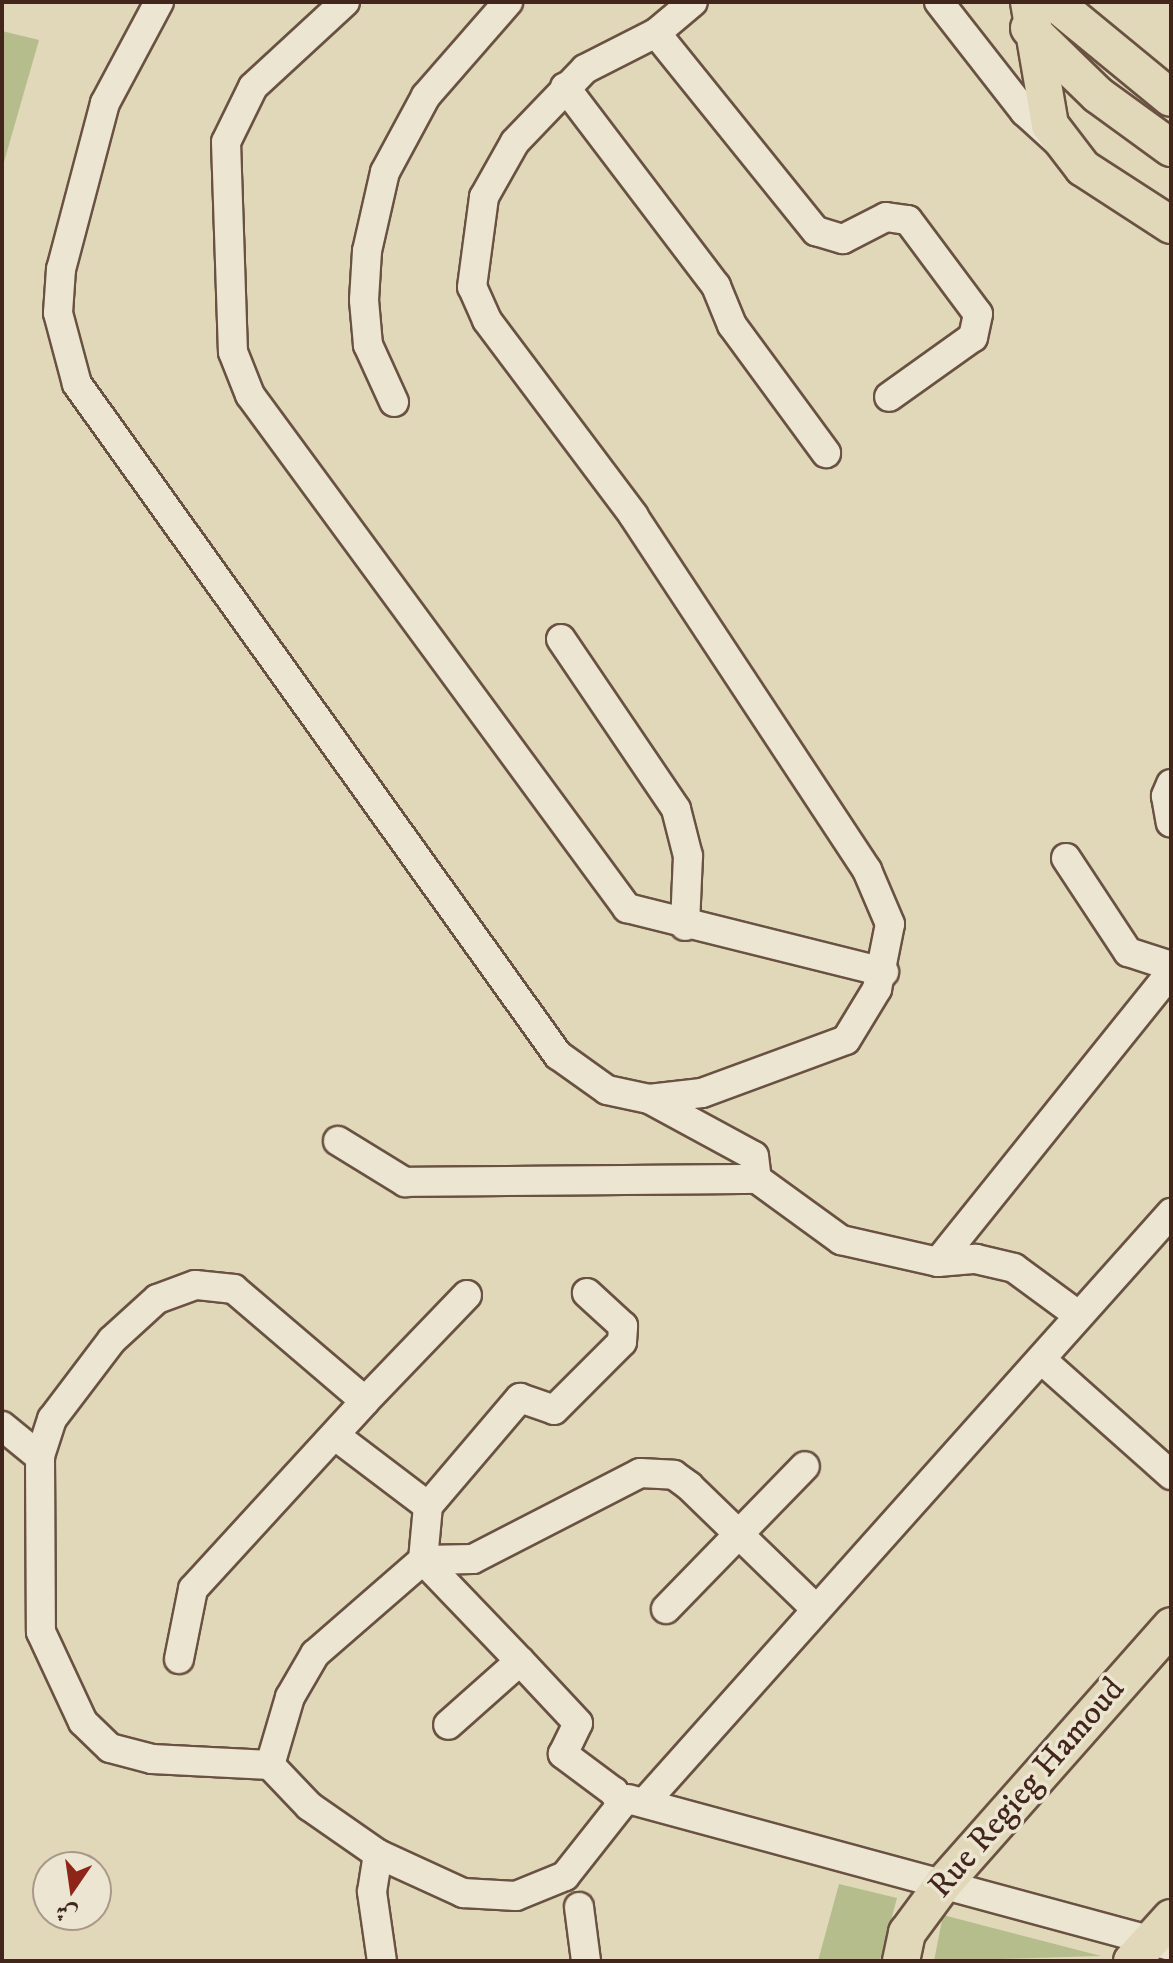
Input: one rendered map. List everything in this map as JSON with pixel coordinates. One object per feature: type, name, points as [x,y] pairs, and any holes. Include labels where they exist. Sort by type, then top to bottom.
[{"type":"main road","points":[[1005,2],[1031,17],[1098,95],[1171,148]]},
{"type":"main road","points":[[1054,2],[1171,98]]},
{"type":"main road","points":[[1031,17],[1044,110],[1069,152],[1171,225]]},
{"type":"main road","points":[[1069,152],[1068,119],[1098,95]]},
{"type":"main road","name":"Rue Regieg Hamoud","points":[[901,1961],[907,1933],[944,1883],[1171,1626]]},
{"type":"street","points":[[159,2],[105,103],[61,269],[59,325],[77,384],[549,1044],[577,1074],[607,1090],[649,1099],[754,1156],[757,1179]]},
{"type":"street","points":[[345,2],[253,87],[226,142],[238,372],[611,891],[627,908],[685,926],[884,972]]},
{"type":"street","points":[[394,402],[368,345],[364,300],[367,251],[385,172],[426,96],[508,2]]},
{"type":"street","points":[[649,1099],[702,1093],[830,1050],[865,1017],[884,972],[890,924],[879,889],[634,516],[487,320],[472,287],[484,197],[515,142],[565,87],[608,55],[656,33],[693,2]]},
{"type":"street","points":[[939,2],[1025,112],[1069,152]]},
{"type":"street","points":[[656,33],[816,231],[843,239],[886,217],[908,220],[978,314],[973,337],[889,397]]},
{"type":"street","points":[[565,87],[716,286],[732,325],[826,453]]},
{"type":"street","points":[[561,639],[676,809],[688,856],[685,926]]},
{"type":"street","points":[[1171,784],[1166,796],[1171,823]]},
{"type":"street","points":[[938,1262],[1171,969],[1128,952],[1066,858]]},
{"type":"street","points":[[338,1141],[405,1182],[757,1179],[841,1240],[938,1262],[976,1259],[1014,1268],[1078,1315]]},
{"type":"street","points":[[365,1401],[234,1289],[195,1285],[157,1299],[112,1340],[52,1419],[40,1457],[41,1632],[83,1722],[110,1748],[152,1759],[270,1765],[320,1815],[378,1854],[463,1893],[516,1896],[565,1876],[617,1814],[816,1609],[1171,1213]]},
{"type":"street","points":[[587,1293],[623,1326],[622,1342],[554,1410],[520,1398],[428,1506],[423,1560],[578,1723],[563,1754],[632,1801],[1156,1942]]},
{"type":"street","points":[[179,1659],[193,1589],[467,1295]]},
{"type":"street","points":[[1042,1360],[1171,1475]]},
{"type":"street","points":[[2,1426],[40,1457]]},
{"type":"street","points":[[337,1437],[428,1506]]},
{"type":"street","points":[[666,1609],[805,1466]]},
{"type":"street","points":[[270,1765],[290,1697],[315,1654],[423,1560],[473,1559],[640,1473],[656,1470],[689,1486],[738,1538],[816,1609]]},
{"type":"street","points":[[448,1725],[520,1661]]},
{"type":"street","points":[[378,1854],[372,1892],[382,1961]]},
{"type":"street","points":[[579,1907],[586,1961]]},
{"type":"green space","points":[[2,31],[39,40],[2,169]]},
{"type":"green space","points":[[839,1884],[897,1898],[880,1961],[818,1961]]},
{"type":"green space","points":[[943,1915],[1101,1956],[934,1961]]}]
